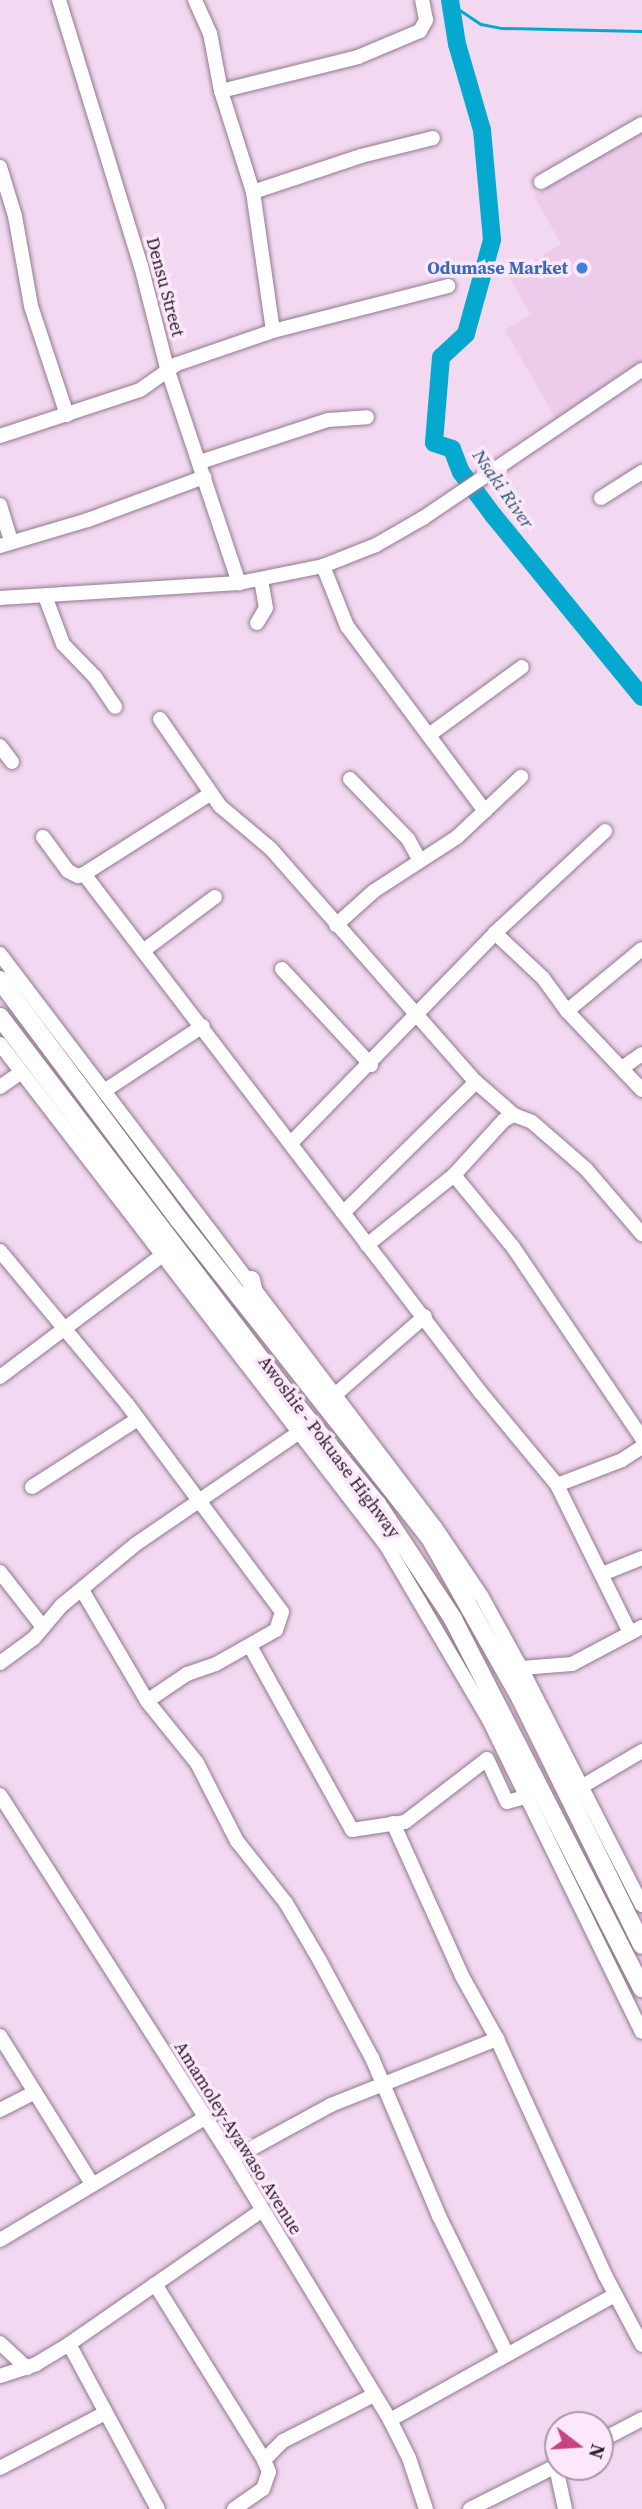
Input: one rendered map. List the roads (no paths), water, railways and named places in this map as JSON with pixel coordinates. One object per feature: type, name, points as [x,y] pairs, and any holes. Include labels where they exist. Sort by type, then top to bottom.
[{"type":"main road","name":"Awoshie - Pokuase Highway","points":[[0,980],[172,1210],[430,1538],[543,1745],[642,1945]]},
{"type":"main road","name":"Awoshie - Pokuase Highway","points":[[0,1017],[286,1393],[377,1504],[453,1619],[521,1747],[642,1988]]},
{"type":"main road","points":[[251,1280],[260,1320]]},
{"type":"main road","points":[[521,1747],[543,1745]]},
{"type":"street","name":"Densu Street","points":[[59,0],[141,266],[167,368],[239,583]]},
{"type":"street","points":[[195,0],[210,33],[221,91],[253,192],[273,331]]},
{"type":"street","points":[[221,91],[358,57],[409,36],[425,25],[422,0]]},
{"type":"street","points":[[541,182],[642,124]]},
{"type":"street","points":[[253,192],[361,156],[433,138]]},
{"type":"street","points":[[0,167],[15,216],[31,306],[67,415]]},
{"type":"street","points":[[0,436],[153,384],[167,368],[273,331],[448,286]]},
{"type":"street","points":[[0,598],[239,583],[323,566],[376,545],[456,496],[642,370]]},
{"type":"street","points":[[0,505],[5,544],[88,520],[202,470],[328,420],[367,417]]},
{"type":"street","points":[[601,498],[642,472]]},
{"type":"street","points":[[323,566],[347,626],[485,811]]},
{"type":"street","points":[[257,623],[266,608],[261,579]]},
{"type":"street","points":[[45,596],[63,644],[95,677],[115,706]]},
{"type":"street","points":[[429,735],[522,667]]},
{"type":"street","points":[[160,719],[194,763],[210,794],[271,849],[477,1082],[514,1115],[532,1122],[586,1169],[642,1234]]},
{"type":"street","points":[[0,746],[12,762]]},
{"type":"street","points":[[336,925],[360,901],[421,861],[485,811],[521,777]]},
{"type":"street","points":[[351,779],[408,839],[421,861]]},
{"type":"street","points":[[43,837],[68,871],[78,876],[210,794]]},
{"type":"street","points":[[292,1142],[371,1065],[417,1011],[495,933],[605,831]]},
{"type":"street","points":[[84,874],[292,1142],[367,1245],[557,1485],[603,1574],[636,1630],[572,1664],[521,1668]]},
{"type":"street","points":[[144,951],[215,897]]},
{"type":"street","points":[[495,933],[543,978],[567,1011],[642,1090]]},
{"type":"street","points":[[567,1011],[642,949]]},
{"type":"street","points":[[0,954],[251,1280],[435,1527],[482,1597],[521,1668],[642,1905]]},
{"type":"street","points":[[282,969],[371,1065]]},
{"type":"street","points":[[104,1091],[203,1026]]},
{"type":"street","points":[[0,1044],[160,1256],[386,1545],[489,1720],[642,2032]]},
{"type":"street","points":[[622,1068],[642,1054]]},
{"type":"street","points":[[0,1087],[20,1073]]},
{"type":"street","points":[[343,1213],[477,1082]]},
{"type":"street","points":[[367,1245],[454,1175],[504,1120],[514,1115]]},
{"type":"street","points":[[454,1175],[513,1247],[642,1438]]},
{"type":"street","points":[[0,1251],[138,1419],[282,1612],[276,1630],[250,1646],[187,1674],[148,1702]]},
{"type":"street","points":[[0,1377],[160,1256]]},
{"type":"street","points":[[335,1394],[425,1316]]},
{"type":"street","points":[[32,1487],[138,1419]]},
{"type":"street","points":[[0,1663],[82,1590],[198,1499],[298,1433]]},
{"type":"street","points":[[557,1485],[622,1460],[642,1447]]},
{"type":"street","points":[[603,1574],[642,1558]]},
{"type":"street","points":[[0,1572],[43,1627]]},
{"type":"street","points":[[82,1590],[148,1702],[197,1763],[237,1841],[286,1903],[350,2016],[439,2216],[507,2354]]},
{"type":"street","points":[[250,1646],[352,1830],[405,1822],[487,1759],[507,1802],[526,1797]]},
{"type":"street","points":[[581,1787],[642,1751]]},
{"type":"street","name":"Amamoley-Ayawaso Avenue","points":[[0,1795],[203,2119],[232,2159],[261,2211],[390,2420],[409,2458],[426,2509]]},
{"type":"street","points":[[393,1823],[462,1976],[497,2039],[615,2295],[642,2345]]},
{"type":"street","points":[[0,2036],[92,2184]]},
{"type":"street","points":[[232,2159],[382,2083],[497,2039]]},
{"type":"street","points":[[0,2110],[35,2092]]},
{"type":"street","points":[[0,2240],[203,2119]]},
{"type":"street","points":[[0,2376],[27,2368],[69,2344],[261,2211]]},
{"type":"street","points":[[155,2284],[264,2460],[268,2480],[234,2509]]},
{"type":"street","points":[[390,2420],[615,2295]]},
{"type":"street","points":[[0,2343],[27,2368]]},
{"type":"street","points":[[69,2344],[158,2509]]},
{"type":"street","points":[[264,2460],[309,2426],[374,2395]]},
{"type":"street","points":[[0,2468],[105,2413]]},
{"type":"street","points":[[614,2434],[642,2419]]},
{"type":"street","points":[[470,2509],[544,2472]]},
{"type":"street","points":[[560,2481],[565,2509]]},
{"type":"waterway","name":"Nsaki River","points":[[450,0],[457,44],[482,130],[492,240],[466,334],[441,357],[434,443],[452,449],[461,472],[493,515],[642,697]]},
{"type":"waterway","points":[[451,4],[481,24],[502,28],[642,31]]},
{"type":"place","name":"Odumase Market","points":[[582,268]]}]
